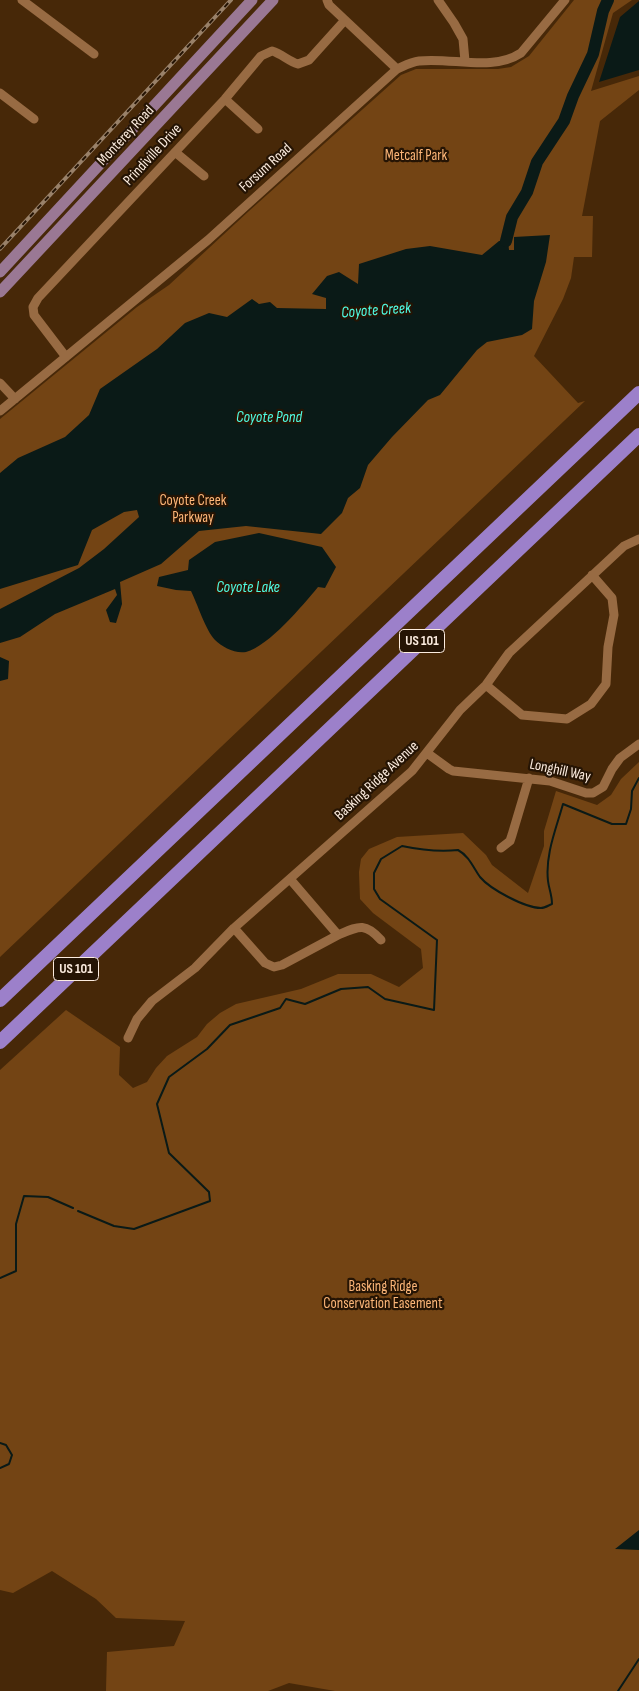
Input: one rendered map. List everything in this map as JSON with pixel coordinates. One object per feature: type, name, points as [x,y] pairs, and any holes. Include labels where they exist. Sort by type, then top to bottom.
[{"type":"highway","name":"US 101","points":[[0,1000],[639,394]]},
{"type":"highway","name":"US 101","points":[[0,1042],[639,436]]},
{"type":"main road","name":"Monterey Road","points":[[0,272],[252,0]]},
{"type":"main road","name":"Monterey Road","points":[[0,292],[274,0]]},
{"type":"street","points":[[22,0],[94,54]]},
{"type":"street","points":[[326,0],[397,69]]},
{"type":"street","points":[[438,0],[463,39],[465,61]]},
{"type":"street","name":"Forsum Road","points":[[0,411],[208,240],[397,69],[417,61],[487,62],[513,59],[521,53],[565,0]]},
{"type":"street","name":"Prindiville Drive","points":[[66,357],[34,314],[33,307],[38,298],[225,99],[261,56],[272,51],[280,53],[289,61],[298,64],[309,60],[345,20]]},
{"type":"street","points":[[0,93],[34,119]]},
{"type":"street","points":[[225,99],[258,129]]},
{"type":"street","points":[[175,152],[204,176]]},
{"type":"street","points":[[0,383],[15,399]]},
{"type":"street","name":"Basking Ridge Avenue","points":[[128,1038],[142,1012],[152,1001],[195,968],[234,928],[412,771],[460,710],[486,685],[509,653],[624,546],[639,539]]},
{"type":"street","points":[[486,685],[522,715],[567,719],[591,704],[606,684],[608,647],[614,615],[612,598],[592,575]]},
{"type":"street","name":"Longhill Way","points":[[427,754],[453,771],[550,781],[586,793],[593,793],[603,787],[620,758],[639,744]]},
{"type":"street","points":[[501,848],[510,841],[529,778]]},
{"type":"street","points":[[290,879],[338,935]]},
{"type":"street","points":[[234,928],[265,963],[274,967],[282,965],[357,927],[371,929],[381,940]]},
{"type":"green space","name":"Coyote Creek Parkway","points":[[574,0],[632,0],[613,13],[591,91],[639,76],[639,90],[600,121],[582,216],[593,216],[592,257],[574,257],[571,278],[563,299],[534,356],[578,403],[585,401],[0,957],[0,419],[137,307],[169,285],[401,75],[416,69],[498,69],[511,67],[529,56]]},
{"type":"green space","name":"Basking Ridge Conservation Easement","points":[[639,762],[639,1691],[335,1691],[289,1683],[268,1691],[106,1691],[107,1652],[174,1646],[185,1621],[116,1618],[96,1599],[52,1571],[13,1593],[0,1590],[0,1070],[66,1010],[120,1047],[119,1075],[133,1088],[147,1082],[167,1056],[197,1037],[207,1024],[220,1013],[236,1004],[301,989],[338,974],[371,974],[399,987],[423,968],[421,949],[373,913],[360,899],[359,872],[361,859],[369,849],[397,837],[463,833],[486,855],[492,865],[528,893],[544,846],[544,831],[556,791],[597,805],[611,795],[621,779]]},
{"type":"water","points":[[639,1],[639,70],[599,82],[620,17]]},
{"type":"water","name":"Coyote Pond","points":[[550,235],[546,262],[534,301],[532,329],[522,335],[487,342],[477,350],[440,395],[428,400],[368,465],[360,488],[348,498],[342,513],[321,534],[246,526],[199,531],[161,564],[120,582],[122,604],[116,623],[110,622],[106,610],[117,595],[115,589],[55,614],[20,637],[0,643],[0,609],[79,568],[104,549],[139,517],[137,510],[124,512],[92,530],[78,565],[0,589],[0,473],[18,458],[65,437],[89,415],[100,389],[157,349],[185,323],[209,313],[227,317],[252,299],[259,304],[270,302],[277,308],[326,309],[326,298],[312,294],[327,276],[339,272],[358,284],[359,264],[406,249],[430,246],[482,255],[499,241],[508,240],[509,250],[514,250],[514,237]]},
{"type":"water","name":"Coyote Lake","points":[[259,533],[322,547],[336,567],[325,588],[318,587],[275,634],[255,648],[246,652],[238,652],[221,645],[215,640],[205,624],[191,591],[157,586],[159,577],[188,570],[189,560],[215,542]]},
{"type":"water","points":[[0,657],[9,661],[8,679],[0,681]]},
{"type":"water","points":[[639,1530],[639,1550],[615,1549]]},
{"type":"waterway","name":"Coyote Creek","points":[[506,241],[512,217],[527,192],[537,162],[564,121],[573,96],[593,54],[603,11],[608,0]]},
{"type":"waterway","points":[[78,1211],[114,1226],[134,1229],[210,1201],[209,1192],[169,1153],[157,1104],[169,1077],[207,1049],[230,1025],[280,1008],[286,999],[305,1004],[341,989],[368,987],[385,999],[434,1010],[437,940],[380,899],[374,889],[374,873],[381,859],[402,846],[416,849],[458,850],[468,859],[480,877],[492,887],[526,905],[544,908],[552,904],[547,871],[552,842],[563,804],[612,824],[626,824],[631,809],[632,791],[639,778]]},
{"type":"waterway","points":[[0,1278],[16,1271],[16,1224],[24,1196],[48,1197],[73,1208]]},
{"type":"waterway","points":[[0,1443],[6,1445],[12,1455],[9,1464],[0,1468]]},
{"type":"waterway","points":[[618,1691],[639,1659]]},
{"type":"railway","points":[[0,249],[231,0]]},
{"type":"park label","name":"Metcalf Park","points":[[416,156]]}]
